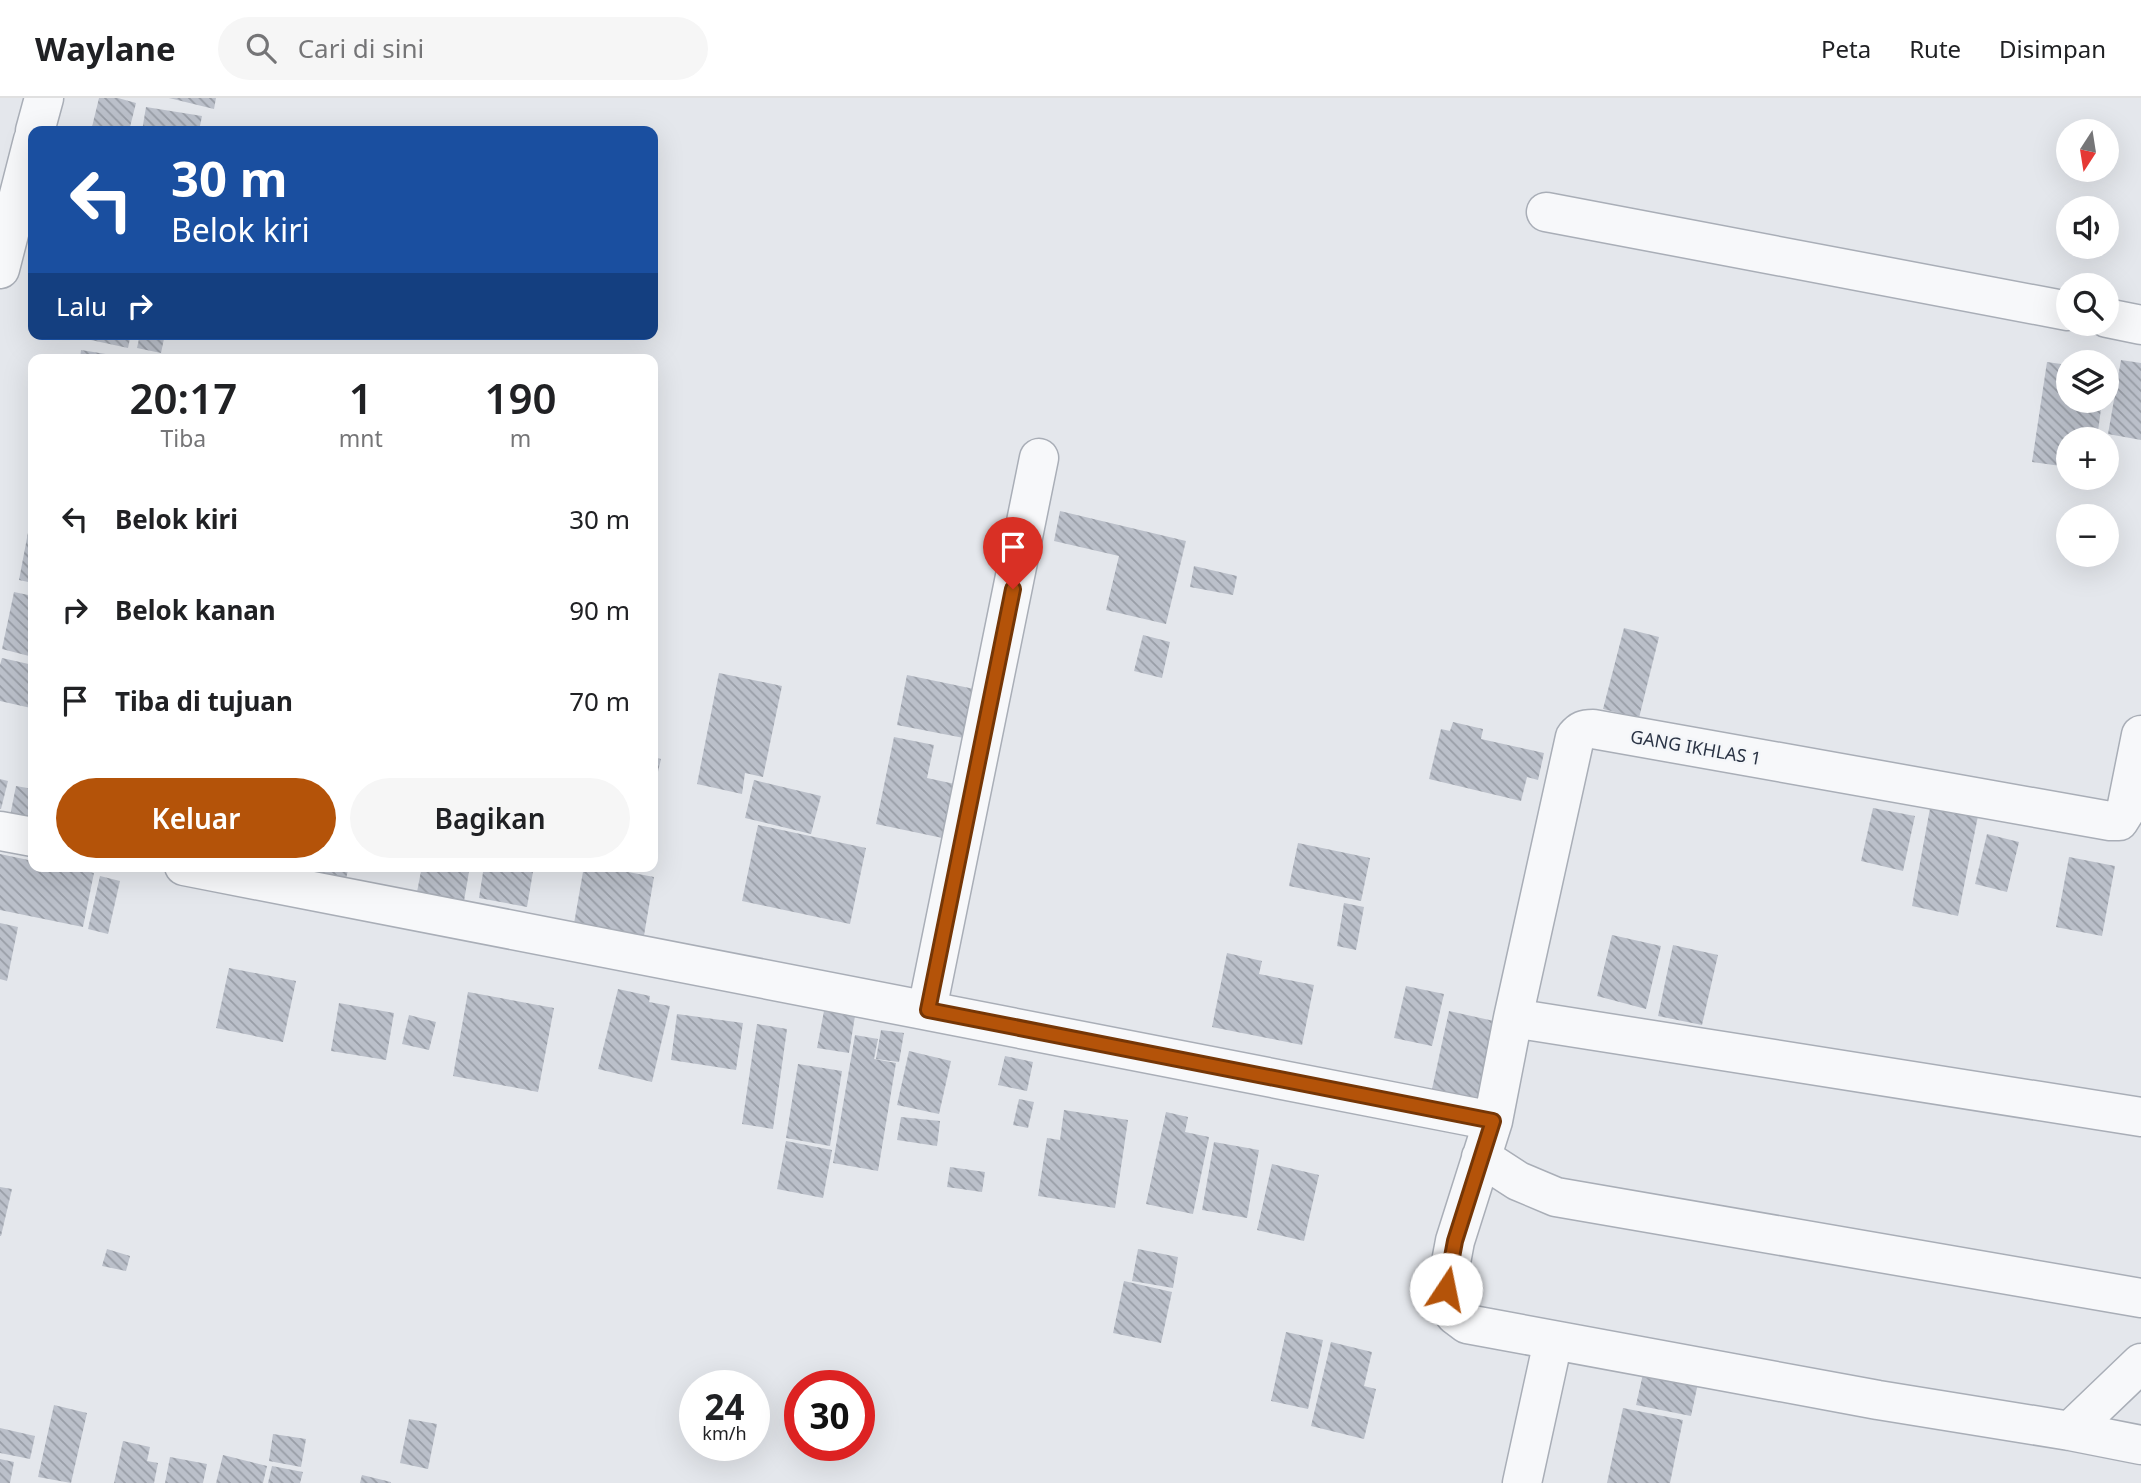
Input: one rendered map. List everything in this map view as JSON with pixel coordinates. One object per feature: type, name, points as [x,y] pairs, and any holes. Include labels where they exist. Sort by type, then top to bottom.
[{"type":"street","points":[[0,269],[28,160]]},
{"type":"street","points":[[1546,212],[2056,309]]},
{"type":"street","points":[[2119,320],[2141,325]]},
{"type":"street","points":[[928,1010],[1039,458]]},
{"type":"street","name":"GANG IKHLAS 1","points":[[1553,1340],[1467,1324],[1455,1315],[1446,1303],[1446,1289],[1455,1241],[1493,1121],[1575,737],[1584,729],[1593,729],[2119,821],[2126,810],[2141,735]]},
{"type":"street","points":[[0,831],[28,836]]},
{"type":"street","points":[[215,872],[1493,1121]]},
{"type":"street","points":[[1513,1018],[2141,1117]]},
{"type":"street","points":[[1481,1157],[1518,1181],[1556,1197],[2141,1298]]},
{"type":"street","points":[[1522,1483],[1553,1340],[2141,1445]]},
{"type":"street","points":[[2070,1431],[2141,1363]]},
{"type":"building","points":[[99,98],[118,98],[136,103],[130,126],[92,126]]},
{"type":"building","points":[[169,98],[216,98],[214,109]]},
{"type":"building","points":[[146,107],[202,116],[200,126],[143,126]]},
{"type":"building","points":[[91,340],[130,340],[128,348]]},
{"type":"building","points":[[139,340],[164,340],[161,353],[137,348]]},
{"type":"building","points":[[81,350],[106,354],[81,354]]},
{"type":"building","points":[[2121,360],[2141,363],[2141,440],[2119,436],[2119,427],[2109,427],[2112,413],[2119,413]]},
{"type":"building","points":[[2047,362],[2056,363],[2056,413],[2100,413],[2099,427],[2056,427],[2056,465],[2032,462]]},
{"type":"building","points":[[1060,511],[1186,541],[1166,624],[1106,610],[1119,556],[1054,541]]},
{"type":"building","points":[[28,533],[28,582],[19,580]]},
{"type":"building","points":[[1194,566],[1237,576],[1233,595],[1190,587]]},
{"type":"building","points":[[14,592],[28,595],[28,656],[2,649]]},
{"type":"building","points":[[1624,628],[1659,637],[1639,718],[1603,709]]},
{"type":"building","points":[[1143,635],[1170,642],[1162,678],[1134,671]]},
{"type":"building","points":[[2,658],[28,664],[28,707],[0,701]]},
{"type":"building","points":[[719,673],[782,686],[763,777],[745,773],[742,794],[697,784]]},
{"type":"building","points":[[907,675],[979,690],[969,739],[897,725]]},
{"type":"building","points":[[1453,722],[1483,729],[1481,739],[1544,753],[1538,780],[1527,777],[1521,801],[1429,779],[1441,729],[1450,731]]},
{"type":"building","points":[[894,737],[934,745],[927,778],[964,786],[952,840],[876,824]]},
{"type":"building","points":[[0,779],[8,781],[1,809],[0,809]]},
{"type":"building","points":[[754,780],[821,796],[811,834],[745,818]]},
{"type":"building","points":[[16,786],[28,788],[28,824],[9,821]]},
{"type":"building","points":[[1931,803],[1979,811],[1958,916],[1912,906]]},
{"type":"building","points":[[1873,808],[1915,816],[1903,871],[1861,861]]},
{"type":"building","points":[[758,825],[866,848],[850,924],[742,901]]},
{"type":"building","points":[[1987,834],[2019,842],[2007,892],[1975,884]]},
{"type":"building","points":[[1298,843],[1370,858],[1361,901],[1289,886]]},
{"type":"building","points":[[0,854],[28,860],[28,872],[94,873],[83,927],[0,910]]},
{"type":"building","points":[[2069,857],[2115,866],[2102,936],[2056,927]]},
{"type":"building","points":[[297,872],[348,872],[344,887],[296,876]]},
{"type":"building","points":[[421,872],[469,872],[464,901],[417,892]]},
{"type":"building","points":[[483,872],[533,872],[527,907],[479,898]]},
{"type":"building","points":[[583,872],[628,872],[654,877],[642,947],[572,935]]},
{"type":"building","points":[[100,876],[120,881],[108,934],[88,929]]},
{"type":"building","points":[[1344,903],[1364,907],[1356,950],[1337,946]]},
{"type":"building","points":[[0,923],[18,927],[7,981],[0,979]]},
{"type":"building","points":[[1612,935],[1661,946],[1646,1009],[1597,996]]},
{"type":"building","points":[[1673,945],[1718,955],[1702,1025],[1658,1016]]},
{"type":"building","points":[[1227,953],[1262,961],[1259,974],[1314,985],[1302,1045],[1212,1027]]},
{"type":"building","points":[[229,968],[296,981],[283,1042],[216,1028]]},
{"type":"building","points":[[1406,986],[1444,994],[1432,1046],[1394,1038]]},
{"type":"building","points":[[618,989],[650,996],[649,1002],[670,1006],[652,1082],[598,1069]]},
{"type":"building","points":[[468,992],[554,1008],[538,1092],[453,1076]]},
{"type":"building","points":[[339,1003],[394,1013],[386,1060],[331,1051]]},
{"type":"building","points":[[824,1011],[855,1016],[849,1053],[817,1048]]},
{"type":"building","points":[[1449,1011],[1503,1023],[1487,1100],[1432,1089]]},
{"type":"building","points":[[677,1014],[743,1023],[736,1070],[671,1060]]},
{"type":"building","points":[[409,1015],[436,1022],[429,1050],[402,1044]]},
{"type":"building","points":[[757,1024],[787,1029],[773,1129],[742,1124]]},
{"type":"building","points":[[881,1030],[904,1033],[899,1062],[876,1059]]},
{"type":"building","points":[[855,1035],[878,1039],[874,1059],[896,1063],[878,1171],[833,1163]]},
{"type":"building","points":[[909,1051],[951,1061],[939,1114],[897,1105]]},
{"type":"building","points":[[1005,1056],[1033,1062],[1027,1091],[998,1085]]},
{"type":"building","points":[[798,1064],[842,1071],[830,1146],[786,1138]]},
{"type":"building","points":[[1019,1099],[1034,1102],[1028,1128],[1013,1125]]},
{"type":"building","points":[[1064,1110],[1128,1120],[1115,1208],[1038,1196],[1047,1138],[1060,1140]]},
{"type":"building","points":[[1166,1112],[1188,1117],[1185,1132],[1209,1137],[1193,1214],[1146,1204]]},
{"type":"building","points":[[901,1117],[940,1121],[937,1146],[897,1140]]},
{"type":"building","points":[[786,1141],[832,1150],[823,1198],[777,1189]]},
{"type":"building","points":[[1214,1142],[1259,1150],[1247,1218],[1202,1210]]},
{"type":"building","points":[[1272,1164],[1319,1175],[1304,1241],[1257,1230]]},
{"type":"building","points":[[950,1167],[985,1172],[982,1192],[947,1187]]},
{"type":"building","points":[[0,1187],[12,1189],[1,1236],[0,1236]]},
{"type":"building","points":[[107,1249],[130,1256],[126,1271],[102,1266]]},
{"type":"building","points":[[1138,1249],[1178,1257],[1173,1288],[1132,1281]]},
{"type":"building","points":[[1124,1281],[1172,1292],[1161,1343],[1113,1333]]},
{"type":"building","points":[[1286,1332],[1323,1340],[1308,1409],[1271,1401]]},
{"type":"building","points":[[1331,1342],[1372,1352],[1364,1386],[1376,1389],[1364,1439],[1311,1426]]},
{"type":"building","points":[[1645,1365],[1701,1369],[1691,1416],[1636,1405]]},
{"type":"building","points":[[54,1405],[87,1413],[71,1483],[38,1477]]},
{"type":"building","points":[[1623,1408],[1683,1420],[1670,1483],[1607,1483]]},
{"type":"building","points":[[409,1419],[437,1424],[428,1469],[400,1463]]},
{"type":"building","points":[[0,1428],[35,1436],[30,1459],[0,1453]]},
{"type":"building","points":[[273,1434],[306,1439],[301,1467],[269,1461]]},
{"type":"building","points":[[123,1441],[150,1447],[147,1461],[158,1463],[154,1483],[114,1483]]},
{"type":"building","points":[[223,1455],[267,1466],[263,1483],[216,1483]]},
{"type":"building","points":[[170,1457],[207,1464],[203,1483],[165,1483]]},
{"type":"building","points":[[0,1459],[14,1462],[10,1483],[0,1483]]},
{"type":"building","points":[[272,1466],[303,1472],[300,1483],[268,1483]]},
{"type":"building","points":[[362,1475],[391,1482],[391,1483],[360,1483]]},
{"type":"route","points":[[1013,589],[928,1010],[1493,1121],[1455,1241],[1446,1289]]}]
